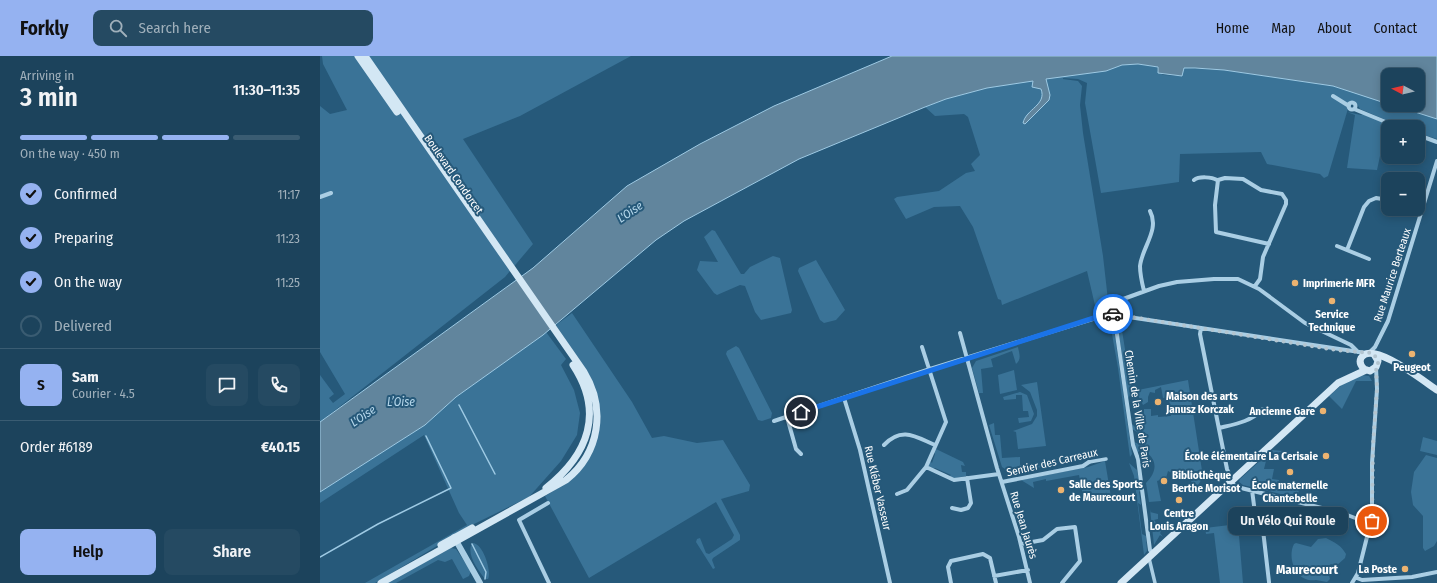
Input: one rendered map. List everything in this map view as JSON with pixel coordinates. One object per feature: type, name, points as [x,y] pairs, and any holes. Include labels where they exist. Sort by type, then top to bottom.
[{"type":"main road","name":"Boulevard Condorcet","points":[[358,56],[428,151]]},
{"type":"main road","name":"Boulevard Condorcet","points":[[365,56],[428,151],[569,355],[586,376],[594,395],[598,414],[596,435],[588,454],[576,471],[562,483],[511,510],[486,520],[455,540],[381,583]]},
{"type":"main road","points":[[1370,354],[1377,365]]},
{"type":"main road","points":[[1346,378],[1359,359],[1370,354],[1392,360],[1437,390]]},
{"type":"main road","points":[[1359,359],[1367,371]]},
{"type":"main road","points":[[1121,583],[1338,383],[1346,378],[1367,371],[1384,360],[1392,360]]},
{"type":"street","points":[[1333,96],[1348,104],[1351,109],[1356,108],[1383,120]]},
{"type":"street","points":[[1425,138],[1437,142]]},
{"type":"street","name":"Rue Maurice Berteaux","points":[[1425,196],[1437,161]]},
{"type":"street","points":[[1194,180],[1198,178],[1217,180],[1222,178],[1242,179],[1261,190],[1283,195],[1286,202],[1263,257],[1260,279],[1255,286]]},
{"type":"street","points":[[1217,180],[1215,220],[1216,232],[1269,244]]},
{"type":"street","points":[[320,197],[331,193]]},
{"type":"street","points":[[1347,250],[1366,204],[1370,200],[1376,198],[1381,199]]},
{"type":"street","points":[[1150,211],[1153,217],[1152,230],[1140,267],[1144,291],[1177,282],[1238,279],[1255,286],[1297,318],[1350,344],[1359,359]]},
{"type":"street","name":"Rue Maurice Berteaux","points":[[1370,354],[1388,322],[1418,216]]},
{"type":"street","points":[[1337,246],[1369,259]]},
{"type":"street","name":"Chemin de la Ville de Paris","points":[[1144,291],[1115,302],[1114,314],[1133,445],[1138,459],[1155,583]]},
{"type":"street","points":[[774,421],[930,369],[1100,316],[1114,314],[1336,350],[1351,353],[1359,359]]},
{"type":"street","points":[[1201,328],[1200,334],[1231,480],[1238,487],[1342,513],[1371,524]]},
{"type":"street","name":"Rue Jean Jaurès","points":[[960,333],[999,474],[1021,544],[1030,583]]},
{"type":"street","points":[[1350,344],[1351,353],[1359,359]]},
{"type":"street","points":[[897,494],[907,490],[926,467],[946,422],[922,347]]},
{"type":"street","points":[[1352,583],[1358,576],[1371,524],[1377,365]]},
{"type":"street","points":[[1367,371],[1377,384]]},
{"type":"street","name":"Rue Kléber Vasseur","points":[[844,398],[860,450],[890,583]]},
{"type":"street","points":[[1219,428],[1243,423],[1258,415],[1263,409]]},
{"type":"street","points":[[787,417],[796,449],[801,454]]},
{"type":"street","points":[[884,445],[892,437],[909,434],[935,445]]},
{"type":"street","name":"Sentier des Carreaux","points":[[1002,482],[1083,466],[1089,462],[1106,459]]},
{"type":"street","points":[[926,467],[951,479],[999,474]]},
{"type":"street","points":[[952,508],[961,510],[968,508],[971,503],[967,478]]},
{"type":"street","points":[[1252,490],[1255,513],[1263,530],[1269,582]]},
{"type":"street","points":[[548,503],[519,520],[549,583]]},
{"type":"street","points":[[1021,544],[1043,540],[1057,529],[1075,527],[1080,562],[1062,583]]},
{"type":"street","points":[[455,540],[480,583]]},
{"type":"street","points":[[951,583],[948,567],[951,562],[983,554],[990,558],[996,583]]},
{"type":"street","points":[[994,576],[1028,570]]},
{"type":"street","points":[[1358,576],[1362,580],[1400,578],[1437,572]]},
{"type":"street","points":[[1392,578],[1396,582],[1400,578]]},
{"type":"shaded area","points":[[322,56],[631,56],[520,116],[463,139],[533,244],[505,277],[320,422],[320,375],[334,394],[329,398],[333,403],[345,394],[320,352],[320,106],[330,114],[347,110],[323,64]]},
{"type":"shaded area","points":[[1138,64],[1157,67],[1157,71],[1163,75],[1182,76],[1184,68],[1224,70],[1333,86],[1381,101],[1381,112],[1415,112],[1437,119],[1437,139],[1425,135],[1425,120],[1386,120],[1360,109],[1355,101],[1350,101],[1328,176],[1324,178],[1320,174],[1267,164],[1261,152],[1180,154],[1179,182],[1101,193],[1085,103],[1087,83],[1078,79],[1063,78],[1078,81],[1082,86],[1080,105],[1083,133],[1103,256],[1109,309],[1097,314],[1087,271],[1002,305],[1001,300],[998,299],[973,227],[960,206],[934,207],[906,219],[894,199],[897,197],[939,191],[966,173],[975,171],[971,164],[980,155],[968,117],[964,114],[935,116],[925,107],[946,99],[987,88],[1016,82],[1106,71],[1122,65]]},
{"type":"shaded area","points":[[1347,112],[1361,115],[1366,113],[1381,120],[1381,151],[1377,170],[1347,168],[1355,115]]},
{"type":"shaded area","points":[[712,230],[715,231],[741,274],[744,274],[750,267],[773,256],[780,258],[792,310],[791,313],[761,320],[755,312],[745,286],[740,285],[717,295],[714,293],[697,270],[700,261],[718,262],[704,237]]},
{"type":"shaded area","points":[[816,260],[845,310],[836,320],[824,323],[820,320],[798,271],[799,268]]},
{"type":"shaded area","points":[[572,313],[632,402],[652,438],[664,436],[697,443],[723,440],[750,485],[749,491],[721,499],[740,535],[740,540],[713,558],[712,560],[715,568],[713,569],[696,542],[697,539],[700,538],[706,553],[709,554],[732,539],[734,535],[716,502],[589,578],[545,496],[581,470],[592,454],[598,432],[590,377],[556,325]]},
{"type":"shaded area","points":[[1109,317],[1112,317],[1113,322],[1132,454],[1130,457],[1118,368]]},
{"type":"shaded area","points":[[1117,318],[1120,318],[1132,393],[1128,398],[1117,321]]},
{"type":"shaded area","points":[[546,332],[566,359],[561,365],[574,390],[580,413],[577,435],[561,461],[529,497],[472,525],[375,583],[365,583],[467,525],[459,513],[424,435],[320,503],[320,492],[425,425],[456,397]]},
{"type":"shaded area","points":[[736,346],[739,348],[772,413],[771,418],[762,421],[758,420],[726,354],[727,351]]},
{"type":"shaded area","points":[[1018,347],[1020,358],[1016,364],[1012,351],[991,359],[993,367],[981,369],[983,393],[979,393],[972,368],[976,361]]},
{"type":"shaded area","points":[[1014,370],[1017,390],[1000,394],[998,375]]},
{"type":"shaded area","points":[[1361,375],[1369,376],[1372,381],[1356,381],[1342,409],[1329,396],[1345,382]]},
{"type":"shaded area","points":[[1188,380],[1203,477],[1197,487],[1192,485],[1190,475],[1186,476],[1180,472],[1178,476],[1168,471],[1166,478],[1157,481],[1161,501],[1149,502],[1146,483],[1153,473],[1154,464],[1153,460],[1146,452],[1141,449],[1137,453],[1134,442],[1139,444],[1137,432],[1132,429],[1132,424],[1135,427],[1139,424],[1143,417],[1144,409],[1151,409],[1151,416],[1171,416],[1169,397],[1163,398],[1161,387],[1155,390],[1155,393],[1150,392],[1148,402],[1143,405],[1139,397],[1133,393],[1133,391]]},
{"type":"shaded area","points":[[1037,382],[1046,446],[1018,449],[1016,432],[1013,431],[1032,424],[1037,416],[1037,410],[1030,392],[1021,385]]},
{"type":"shaded area","points":[[1020,392],[1027,395],[1034,414],[1031,421],[1019,423],[1018,418],[1029,417],[1028,411],[1023,411],[1022,395],[1016,395],[1016,399],[1004,400],[1003,397]]},
{"type":"shaded area","points":[[994,423],[995,435],[1000,435],[1002,458],[1020,457],[1020,465],[1046,463],[1046,467],[1005,469],[1002,467],[989,425]]},
{"type":"shaded area","points":[[1423,437],[1437,441],[1437,455],[1420,451]]},
{"type":"shaded area","points":[[936,449],[963,462],[965,466],[961,465],[962,472],[966,472],[966,476],[956,478],[956,480],[948,477],[951,475],[935,468],[931,470],[928,468],[929,460],[932,463],[935,454],[933,451]]},
{"type":"shaded area","points":[[1272,450],[1284,451],[1283,453],[1279,452],[1275,461],[1266,461],[1264,469],[1274,469],[1272,479],[1279,480],[1278,487],[1299,490],[1297,498],[1243,485],[1239,482],[1240,479]]},
{"type":"shaded area","points":[[1426,455],[1437,458],[1437,541],[1434,546],[1425,551],[1423,548],[1423,516],[1413,505],[1411,492],[1414,472]]},
{"type":"shaded area","points":[[1105,461],[1111,497],[1084,501],[1079,475],[1033,482],[1034,488],[1021,480],[1088,467]]},
{"type":"shaded area","points":[[1129,463],[1137,470],[1141,490],[1139,492],[1141,505],[1138,503],[1142,534],[1146,536],[1147,551],[1144,555],[1134,476]]},
{"type":"shaded area","points":[[1150,512],[1158,514],[1158,519],[1154,520],[1162,530],[1160,533],[1163,537],[1160,535],[1154,545]]},
{"type":"shaded area","points":[[1238,524],[1243,583],[1220,583],[1214,533],[1206,534],[1205,528]]},
{"type":"shaded area","points":[[1326,538],[1342,548],[1346,554],[1345,558],[1336,566],[1331,564],[1327,567],[1330,579],[1327,582],[1309,580],[1298,573],[1294,568],[1292,562],[1292,549],[1294,544],[1296,543],[1311,547],[1318,539]]},
{"type":"shaded area","points":[[472,543],[480,547],[486,558],[489,570],[488,579],[485,579],[474,562],[471,552]]},
{"type":"shaded area","points":[[451,548],[456,549],[471,571],[469,576],[463,579],[452,559],[445,562],[438,560],[396,583],[386,583]]},
{"type":"water","name":"L’Oise","points":[[892,56],[1437,56],[1437,119],[1415,112],[1425,112],[1425,68],[1381,68],[1381,102],[1333,86],[1224,70],[1195,68],[1184,68],[1182,76],[1158,73],[1158,67],[1138,64],[1122,65],[1106,71],[1046,79],[1050,95],[1049,100],[1025,124],[1023,123],[1025,118],[1039,103],[1042,94],[1041,89],[1032,87],[1033,81],[987,88],[946,99],[925,107],[799,159],[684,221],[656,240],[543,335],[456,397],[425,425],[320,492],[320,422],[533,268],[627,186],[700,144],[774,106]]},
{"type":"waterway","points":[[459,405],[495,474]]},
{"type":"waterway","points":[[320,557],[378,524],[451,488],[426,436]]},
{"type":"waterway","points":[[472,544],[486,572],[485,579]]},
{"type":"way so far","points":[[1113,314],[1336,350],[1374,354],[1378,363],[1376,367],[1377,389],[1372,463],[1372,521]]},
{"type":"place","name":"Imprimerie MFR","points":[[1295,283]]},
{"type":"place","name":"Service Technique","points":[[1332,301]]},
{"type":"place","name":"Peugeot","points":[[1412,354]]},
{"type":"place","name":"Maison des arts Janusz Korczak","points":[[1158,402]]},
{"type":"place","name":"Ancienne Gare","points":[[1323,411]]},
{"type":"place","name":"École élémentaire La Cerisaie","points":[[1326,456]]},
{"type":"place","name":"École maternelle Chantebelle","points":[[1290,472]]},
{"type":"place","name":"Bibliothèque Berthe Morisot","points":[[1164,481]]},
{"type":"place","name":"Salle des Sports de Maurecourt","points":[[1061,490]]},
{"type":"place","name":"Centre Louis Aragon","points":[[1179,500]]},
{"type":"place","name":"Un Vélo Qui Roule","points":[[1372,521]]},
{"type":"place","name":"La Poste","points":[[1405,569]]},
{"type":"district","name":"Maurecourt","points":[[1307,569]]},
{"type":"route","points":[[801,412],[930,369],[1106,314],[1113,314]]},
{"type":"water label","name":"L'Oise","points":[[630,212]]},
{"type":"water label","name":"L'Oise","points":[[363,416]]}]
